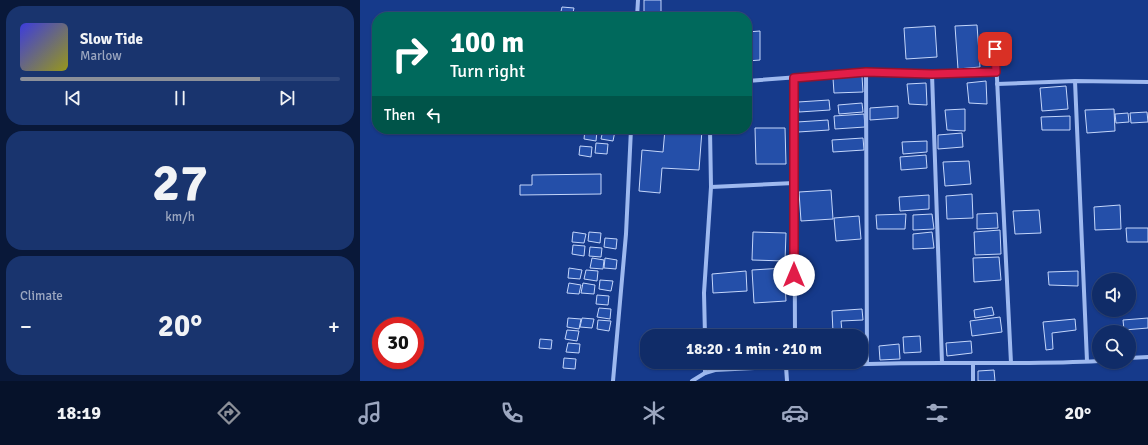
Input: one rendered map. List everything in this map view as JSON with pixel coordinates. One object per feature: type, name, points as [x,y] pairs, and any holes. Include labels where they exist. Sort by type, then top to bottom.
[{"type":"street","points":[[637,12],[638,0]]},
{"type":"street","points":[[995,38],[1011,363]]},
{"type":"street","points":[[752,81],[866,72],[932,74],[996,72]]},
{"type":"street","points":[[866,72],[867,329]]},
{"type":"street","points":[[932,74],[942,363]]},
{"type":"street","points":[[794,78],[795,329]]},
{"type":"street","points":[[997,84],[1074,81],[1148,82]]},
{"type":"street","points":[[1074,81],[1087,361]]},
{"type":"street","points":[[614,381],[626,234],[631,134]]},
{"type":"street","points":[[705,329],[704,293],[711,187],[710,134]]},
{"type":"street","points":[[711,187],[794,183]]},
{"type":"street","points":[[1136,358],[1148,357]]},
{"type":"street","points":[[868,364],[973,364],[1092,361]]},
{"type":"street","points":[[973,364],[973,381]]},
{"type":"street","points":[[692,381],[705,373],[715,370],[733,369]]},
{"type":"street","points":[[786,369],[787,381]]},
{"type":"building","points":[[644,0],[661,0],[661,12],[644,12]]},
{"type":"building","points":[[562,7],[574,8],[573,12],[561,12]]},
{"type":"building","points":[[977,25],[980,67],[958,69],[955,26]]},
{"type":"building","points":[[935,26],[937,57],[906,59],[904,28]]},
{"type":"building","points":[[760,31],[760,60],[752,61],[752,32]]},
{"type":"building","points":[[862,76],[863,92],[834,93],[833,78]]},
{"type":"building","points":[[986,81],[987,104],[969,103],[967,83]]},
{"type":"building","points":[[926,83],[927,105],[909,104],[907,84]]},
{"type":"building","points":[[1066,86],[1068,109],[1042,111],[1040,88]]},
{"type":"building","points":[[829,100],[830,110],[799,112],[798,102]]},
{"type":"building","points":[[862,103],[863,112],[839,114],[838,105]]},
{"type":"building","points":[[898,106],[898,118],[870,120],[870,108]]},
{"type":"building","points":[[965,109],[965,131],[947,130],[945,110]]},
{"type":"building","points":[[1114,109],[1115,131],[1087,133],[1085,110]]},
{"type":"building","points":[[1147,112],[1148,122],[1131,123],[1130,113]]},
{"type":"building","points":[[1128,113],[1129,122],[1116,123],[1115,114]]},
{"type":"building","points":[[864,114],[865,127],[835,129],[834,116]]},
{"type":"building","points":[[1070,116],[1070,130],[1042,130],[1041,117]]},
{"type":"building","points":[[828,120],[829,130],[798,132],[797,122]]},
{"type":"building","points":[[755,128],[785,128],[786,164],[756,164]]},
{"type":"building","points":[[962,133],[963,147],[938,149],[938,135]]},
{"type":"building","points":[[585,134],[597,134],[596,141],[584,139]]},
{"type":"building","points":[[602,134],[614,134],[613,141],[601,139]]},
{"type":"building","points":[[665,134],[702,134],[699,170],[662,168],[660,193],[639,191],[642,150],[663,152]]},
{"type":"building","points":[[863,138],[864,150],[833,152],[832,140]]},
{"type":"building","points":[[927,141],[927,152],[903,154],[902,142]]},
{"type":"building","points":[[596,143],[608,144],[607,154],[595,153]]},
{"type":"building","points":[[580,146],[592,147],[591,157],[579,155]]},
{"type":"building","points":[[926,155],[927,168],[901,170],[900,157]]},
{"type":"building","points":[[969,161],[971,184],[945,186],[943,162]]},
{"type":"building","points":[[601,174],[601,194],[520,195],[520,185],[532,185],[532,175]]},
{"type":"building","points":[[831,190],[833,219],[801,221],[799,192]]},
{"type":"building","points":[[972,194],[973,218],[947,219],[946,196]]},
{"type":"building","points":[[929,195],[929,209],[900,211],[899,197]]},
{"type":"building","points":[[1120,205],[1121,229],[1095,230],[1094,207]]},
{"type":"building","points":[[1039,210],[1041,233],[1015,234],[1013,211]]},
{"type":"building","points":[[997,213],[998,228],[977,229],[977,214]]},
{"type":"building","points":[[906,214],[905,229],[877,229],[876,215]]},
{"type":"building","points":[[932,214],[934,229],[913,230],[913,215]]},
{"type":"building","points":[[859,216],[861,239],[836,241],[834,218]]},
{"type":"building","points":[[1126,228],[1148,228],[1148,242],[1127,242]]},
{"type":"building","points":[[1000,230],[1001,254],[975,255],[974,232]]},
{"type":"building","points":[[573,232],[586,234],[584,243],[572,242]]},
{"type":"building","points":[[589,232],[601,233],[600,243],[588,241]]},
{"type":"building","points":[[753,232],[786,233],[785,261],[752,260]]},
{"type":"building","points":[[932,232],[934,248],[913,249],[913,234]]},
{"type":"building","points":[[605,238],[617,239],[616,249],[604,247]]},
{"type":"building","points":[[573,245],[585,246],[584,256],[572,254]]},
{"type":"building","points":[[590,247],[602,248],[601,257],[589,256]]},
{"type":"building","points":[[999,257],[1001,280],[974,282],[973,258]]},
{"type":"building","points":[[592,258],[604,260],[603,269],[590,268]]},
{"type":"building","points":[[605,258],[617,260],[616,269],[604,268]]},
{"type":"building","points":[[569,268],[582,270],[580,279],[568,278]]},
{"type":"building","points":[[784,268],[786,301],[754,303],[752,270]]},
{"type":"building","points":[[586,270],[598,271],[597,281],[584,279]]},
{"type":"building","points":[[746,271],[747,291],[713,293],[712,274]]},
{"type":"building","points":[[1078,271],[1078,286],[1049,285],[1048,272]]},
{"type":"building","points":[[600,280],[613,281],[611,291],[599,289]]},
{"type":"building","points":[[569,283],[581,285],[579,294],[567,293]]},
{"type":"building","points":[[583,283],[595,285],[594,294],[581,293]]},
{"type":"building","points":[[597,295],[609,296],[608,305],[596,304]]},
{"type":"building","points":[[992,307],[994,315],[975,318],[974,310]]},
{"type":"building","points":[[599,308],[611,309],[610,319],[597,317]]},
{"type":"building","points":[[862,309],[863,320],[841,321],[842,329],[833,329],[832,311]]},
{"type":"building","points":[[1000,317],[1002,332],[972,336],[970,321]]},
{"type":"building","points":[[568,318],[581,319],[579,329],[567,327]]},
{"type":"building","points":[[582,318],[594,319],[592,328],[580,327]]},
{"type":"building","points":[[1148,318],[1148,328],[1136,329],[1136,325],[1124,325],[1123,320]]},
{"type":"building","points":[[1075,319],[1076,330],[1052,333],[1053,349],[1046,350],[1043,322]]},
{"type":"building","points":[[598,320],[611,321],[609,331],[597,329]]},
{"type":"building","points":[[567,330],[579,331],[577,341],[565,339]]},
{"type":"building","points":[[920,336],[921,352],[904,353],[903,337]]},
{"type":"building","points":[[540,339],[552,340],[551,349],[539,348]]},
{"type":"building","points":[[971,341],[972,353],[947,356],[946,343]]},
{"type":"building","points":[[568,343],[580,344],[579,353],[566,352]]},
{"type":"building","points":[[899,344],[900,359],[880,360],[879,346]]},
{"type":"building","points":[[564,358],[576,359],[575,369],[563,368]]},
{"type":"building","points":[[994,370],[995,381],[978,381],[978,371]]},
{"type":"route","points":[[794,275],[794,78],[866,72],[905,74],[996,72],[995,49]]}]
